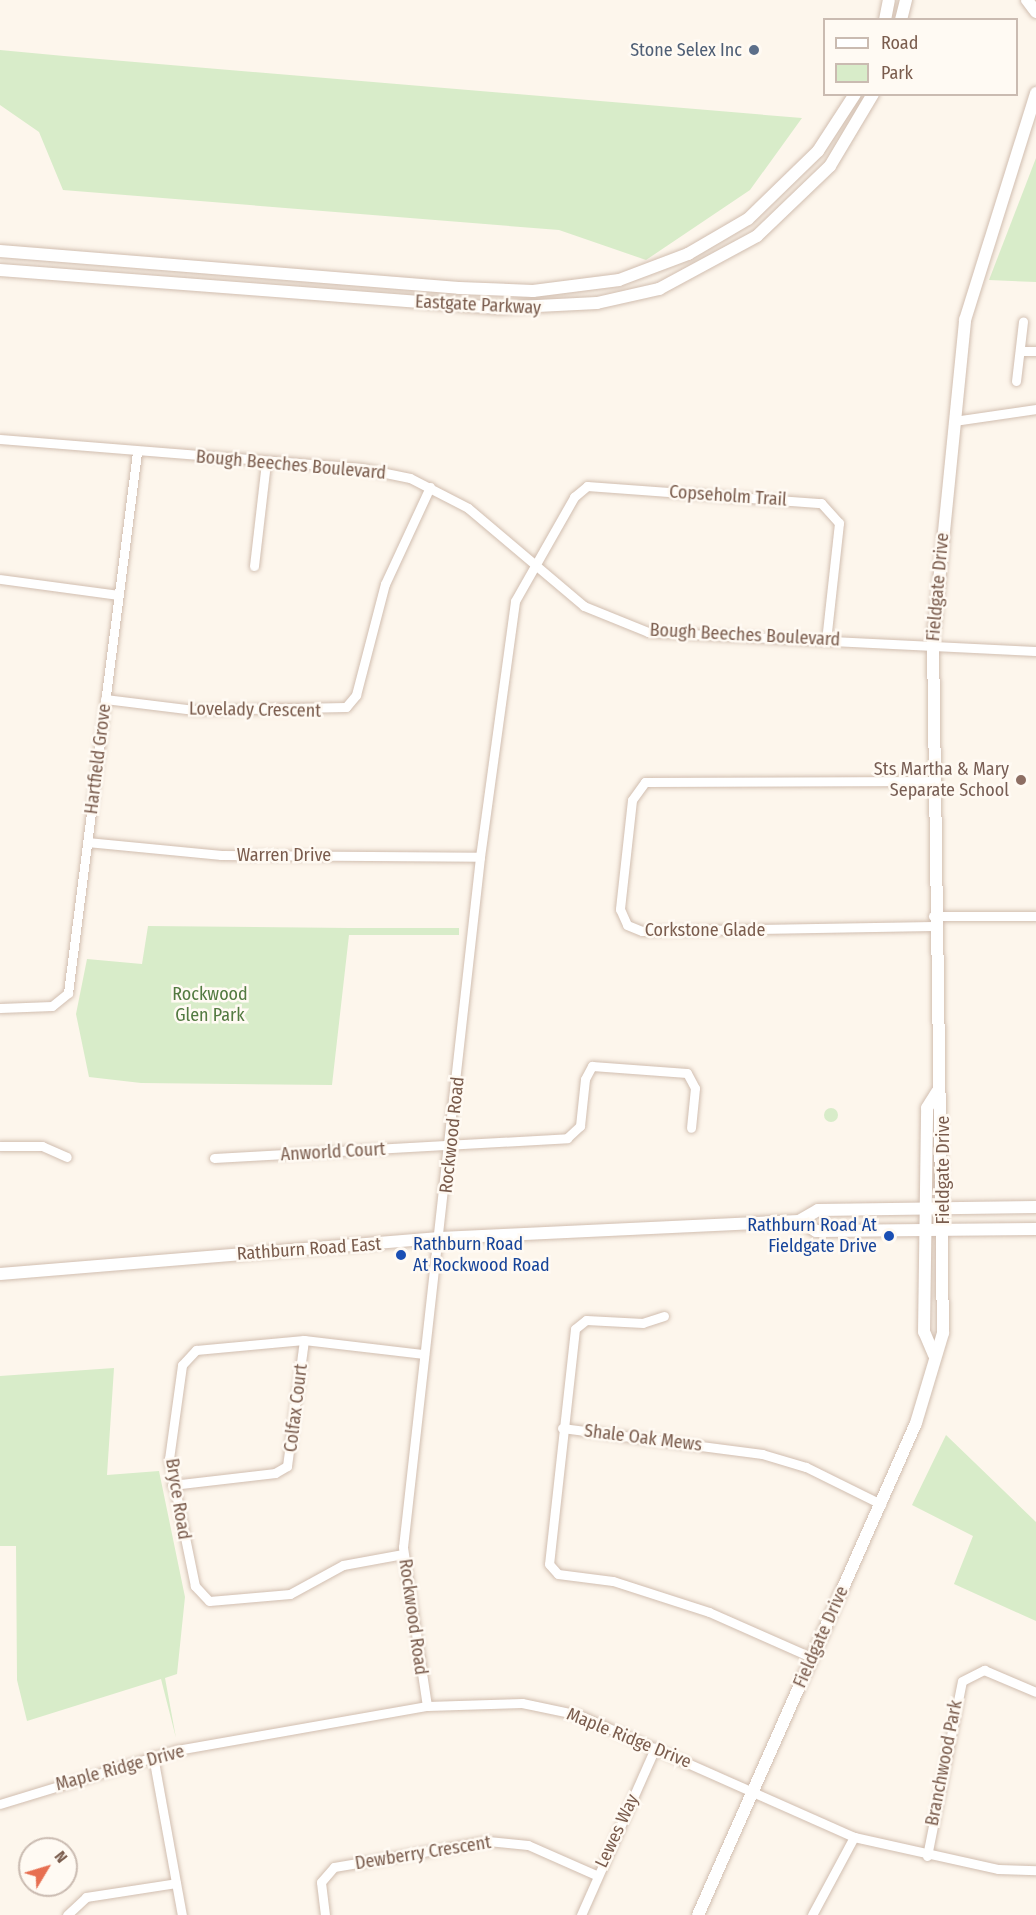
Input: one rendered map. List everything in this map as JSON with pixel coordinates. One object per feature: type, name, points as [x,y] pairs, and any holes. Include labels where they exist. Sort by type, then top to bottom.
[{"type":"street","points":[[885,18],[889,0]]},
{"type":"street","points":[[902,18],[906,0]]},
{"type":"street","points":[[1027,0],[1036,12]]},
{"type":"street","name":"Fieldgate Drive","points":[[698,1915],[916,1423],[934,1355],[944,1333],[944,1109],[937,1092],[933,921],[931,781],[933,642],[954,421],[974,281],[1036,93]]},
{"type":"street","name":"Eastgate Parkway","points":[[0,251],[459,288],[533,291],[619,280],[688,254],[748,219],[818,151],[854,96]]},
{"type":"street","name":"Eastgate Parkway","points":[[0,270],[455,306],[551,309],[597,303],[658,289],[757,236],[830,166],[872,96]]},
{"type":"street","points":[[1016,381],[1023,351],[1023,321]]},
{"type":"street","points":[[1023,351],[1036,351]]},
{"type":"street","points":[[954,421],[1036,409]]},
{"type":"street","name":"Bough Beeches Boulevard","points":[[0,439],[266,463],[376,470],[430,487],[468,508],[534,567],[594,612],[637,629],[826,640],[933,642],[1036,651]]},
{"type":"street","name":"Hartfield Grove","points":[[0,1008],[52,1006],[66,996],[136,452]]},
{"type":"street","points":[[254,566],[266,463]]},
{"type":"street","name":"Copseholm Trail","points":[[534,567],[574,497],[587,486],[821,503],[839,523],[826,640]]},
{"type":"street","name":"Lovelady Crescent","points":[[105,699],[194,711],[346,707],[356,695],[385,584],[430,487]]},
{"type":"street","name":"Rockwood Road","points":[[427,1706],[403,1554],[424,1354],[452,1144],[480,857],[509,623],[534,567]]},
{"type":"street","points":[[0,579],[118,595]]},
{"type":"street","name":"Corkstone Glade","points":[[931,781],[645,782],[632,800],[620,909],[627,925],[642,931],[933,921]]},
{"type":"street","name":"Warren Drive","points":[[87,842],[221,855],[480,857]]},
{"type":"street","points":[[933,921],[1036,916]]},
{"type":"street","name":"Anworld Court","points":[[214,1158],[572,1136],[580,1126],[585,1079],[592,1066],[687,1073],[695,1088],[691,1128]]},
{"type":"street","name":"Fieldgate Drive","points":[[934,1355],[924,1332],[927,1108],[937,1092]]},
{"type":"street","points":[[0,1146],[42,1146],[67,1157]]},
{"type":"street","name":"Rathburn Road East","points":[[0,1274],[440,1238],[798,1221],[818,1210],[1036,1207]]},
{"type":"street","name":"Rathburn Road East","points":[[798,1221],[816,1231],[1036,1229]]},
{"type":"street","points":[[562,1428],[578,1324],[648,1323],[664,1316]]},
{"type":"street","name":"Bryce Road","points":[[403,1554],[343,1565],[290,1594],[209,1601],[195,1586],[172,1485],[169,1459],[187,1356],[201,1349],[304,1340],[424,1354]]},
{"type":"street","name":"Colfax Court","points":[[172,1485],[275,1473],[286,1466],[304,1340]]},
{"type":"street","name":"Shale Oak Mews","points":[[811,1657],[633,1587],[554,1573],[548,1557],[562,1428],[762,1454],[806,1467],[881,1503]]},
{"type":"street","name":"Branchwood Park","points":[[927,1856],[962,1681],[984,1670],[1036,1692]]},
{"type":"street","name":"Maple Ridge Drive","points":[[0,1804],[153,1756],[427,1706],[538,1705],[579,1715],[754,1790],[854,1837],[927,1856],[1036,1870]]},
{"type":"street","name":"Lewes Way","points":[[581,1915],[596,1875],[655,1748]]},
{"type":"street","points":[[153,1756],[182,1915]]},
{"type":"street","points":[[812,1915],[854,1837]]},
{"type":"street","name":"Dewberry Crescent","points":[[326,1915],[321,1882],[334,1867],[488,1841],[528,1845],[596,1875]]},
{"type":"street","points":[[67,1915],[90,1896],[176,1883]]},
{"type":"green space","points":[[0,50],[802,118],[750,190],[646,260],[559,230],[63,190],[39,132],[0,105]]},
{"type":"green space","points":[[1036,158],[1036,282],[989,280]]},
{"type":"green space","name":"Rockwood Glen Park","points":[[148,926],[459,928],[459,935],[349,935],[332,1085],[141,1083],[89,1077],[76,1014],[87,959],[142,964]]},
{"type":"green space","points":[[828,1108],[834,1108],[838,1115],[834,1122],[828,1122],[824,1118],[824,1112]]},
{"type":"green space","points":[[114,1368],[107,1475],[159,1471],[185,1597],[177,1674],[165,1678],[176,1738],[161,1679],[27,1721],[17,1680],[16,1546],[0,1546],[0,1376]]},
{"type":"green space","points":[[946,1435],[1036,1522],[1036,1621],[954,1584],[973,1536],[912,1505]]},
{"type":"place","name":"Stone Selex Inc","points":[[754,50]]},
{"type":"place","name":"Sts Martha & Mary Separate School","points":[[1021,780]]},
{"type":"place","name":"Rathburn Road At Fieldgate Drive","points":[[889,1236]]},
{"type":"place","name":"Rathburn Road At Rockwood Road","points":[[401,1255]]}]
